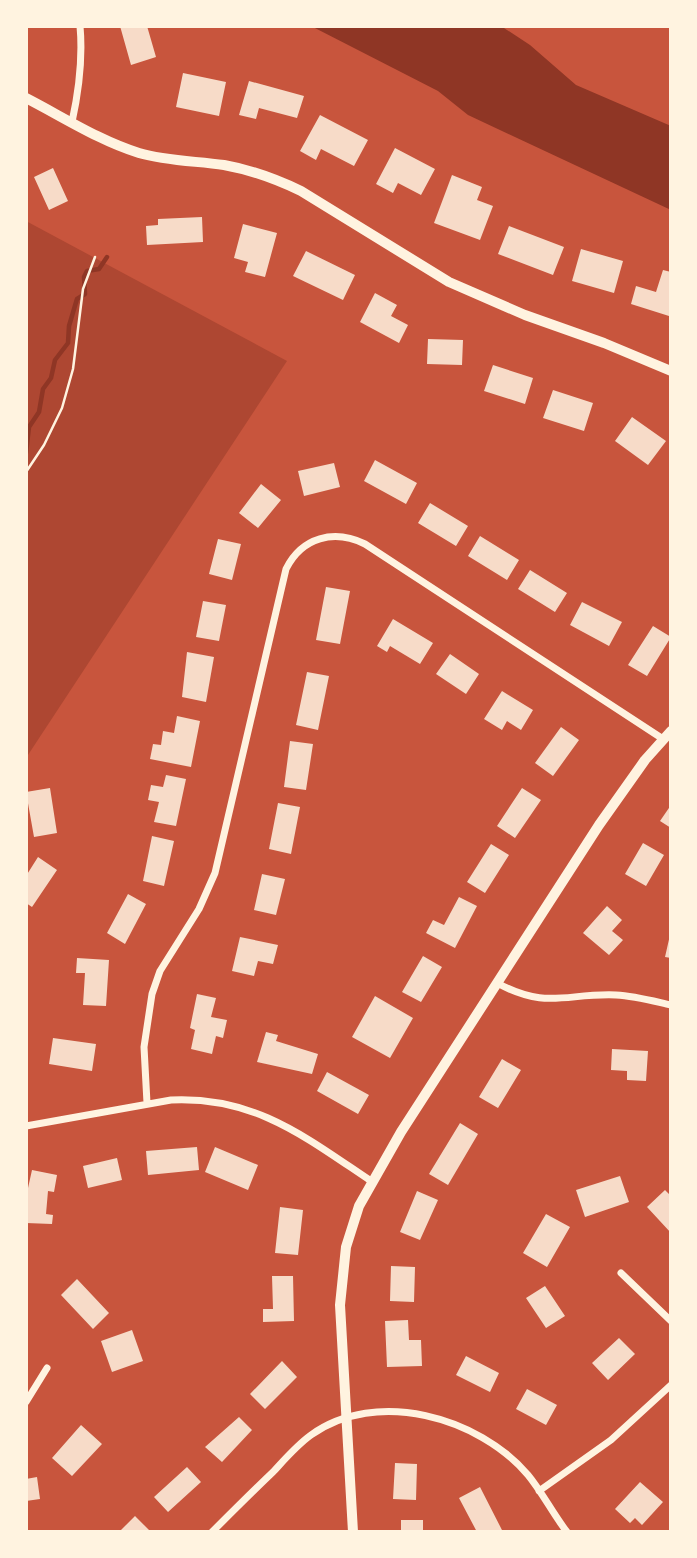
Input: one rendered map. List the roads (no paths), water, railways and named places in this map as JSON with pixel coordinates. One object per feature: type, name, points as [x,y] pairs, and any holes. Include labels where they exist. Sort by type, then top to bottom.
[{"type":"street","points":[[72,122],[79,90],[82,56],[79,26]]},
{"type":"street","points":[[26,98],[140,153],[223,165],[276,179],[301,191],[449,282],[525,315],[604,343],[671,371]]},
{"type":"street","points":[[147,1103],[144,1047],[152,994],[160,971],[199,909],[215,873],[286,569],[300,548],[323,537],[336,536],[353,538],[365,544],[667,735],[599,825],[371,1181],[359,1206],[346,1247],[340,1305],[353,1532]]},
{"type":"street","points":[[497,983],[534,999],[616,995],[671,1005]]},
{"type":"street","points":[[26,1126],[147,1103],[190,1099],[221,1102],[250,1109],[281,1123],[371,1181]]},
{"type":"street","points":[[621,1273],[671,1321]]},
{"type":"street","points":[[26,1402],[47,1368]]},
{"type":"street","points":[[539,1491],[611,1440],[671,1385]]},
{"type":"street","points":[[212,1532],[310,1436],[345,1418],[365,1413],[412,1414],[437,1419],[465,1428],[488,1441],[528,1475],[567,1532]]},
{"type":"waterway","points":[[26,453],[29,427],[39,412],[43,389],[51,378],[55,360],[68,343],[69,326],[77,299],[85,294],[84,277],[87,271],[99,269],[107,257]]}]
